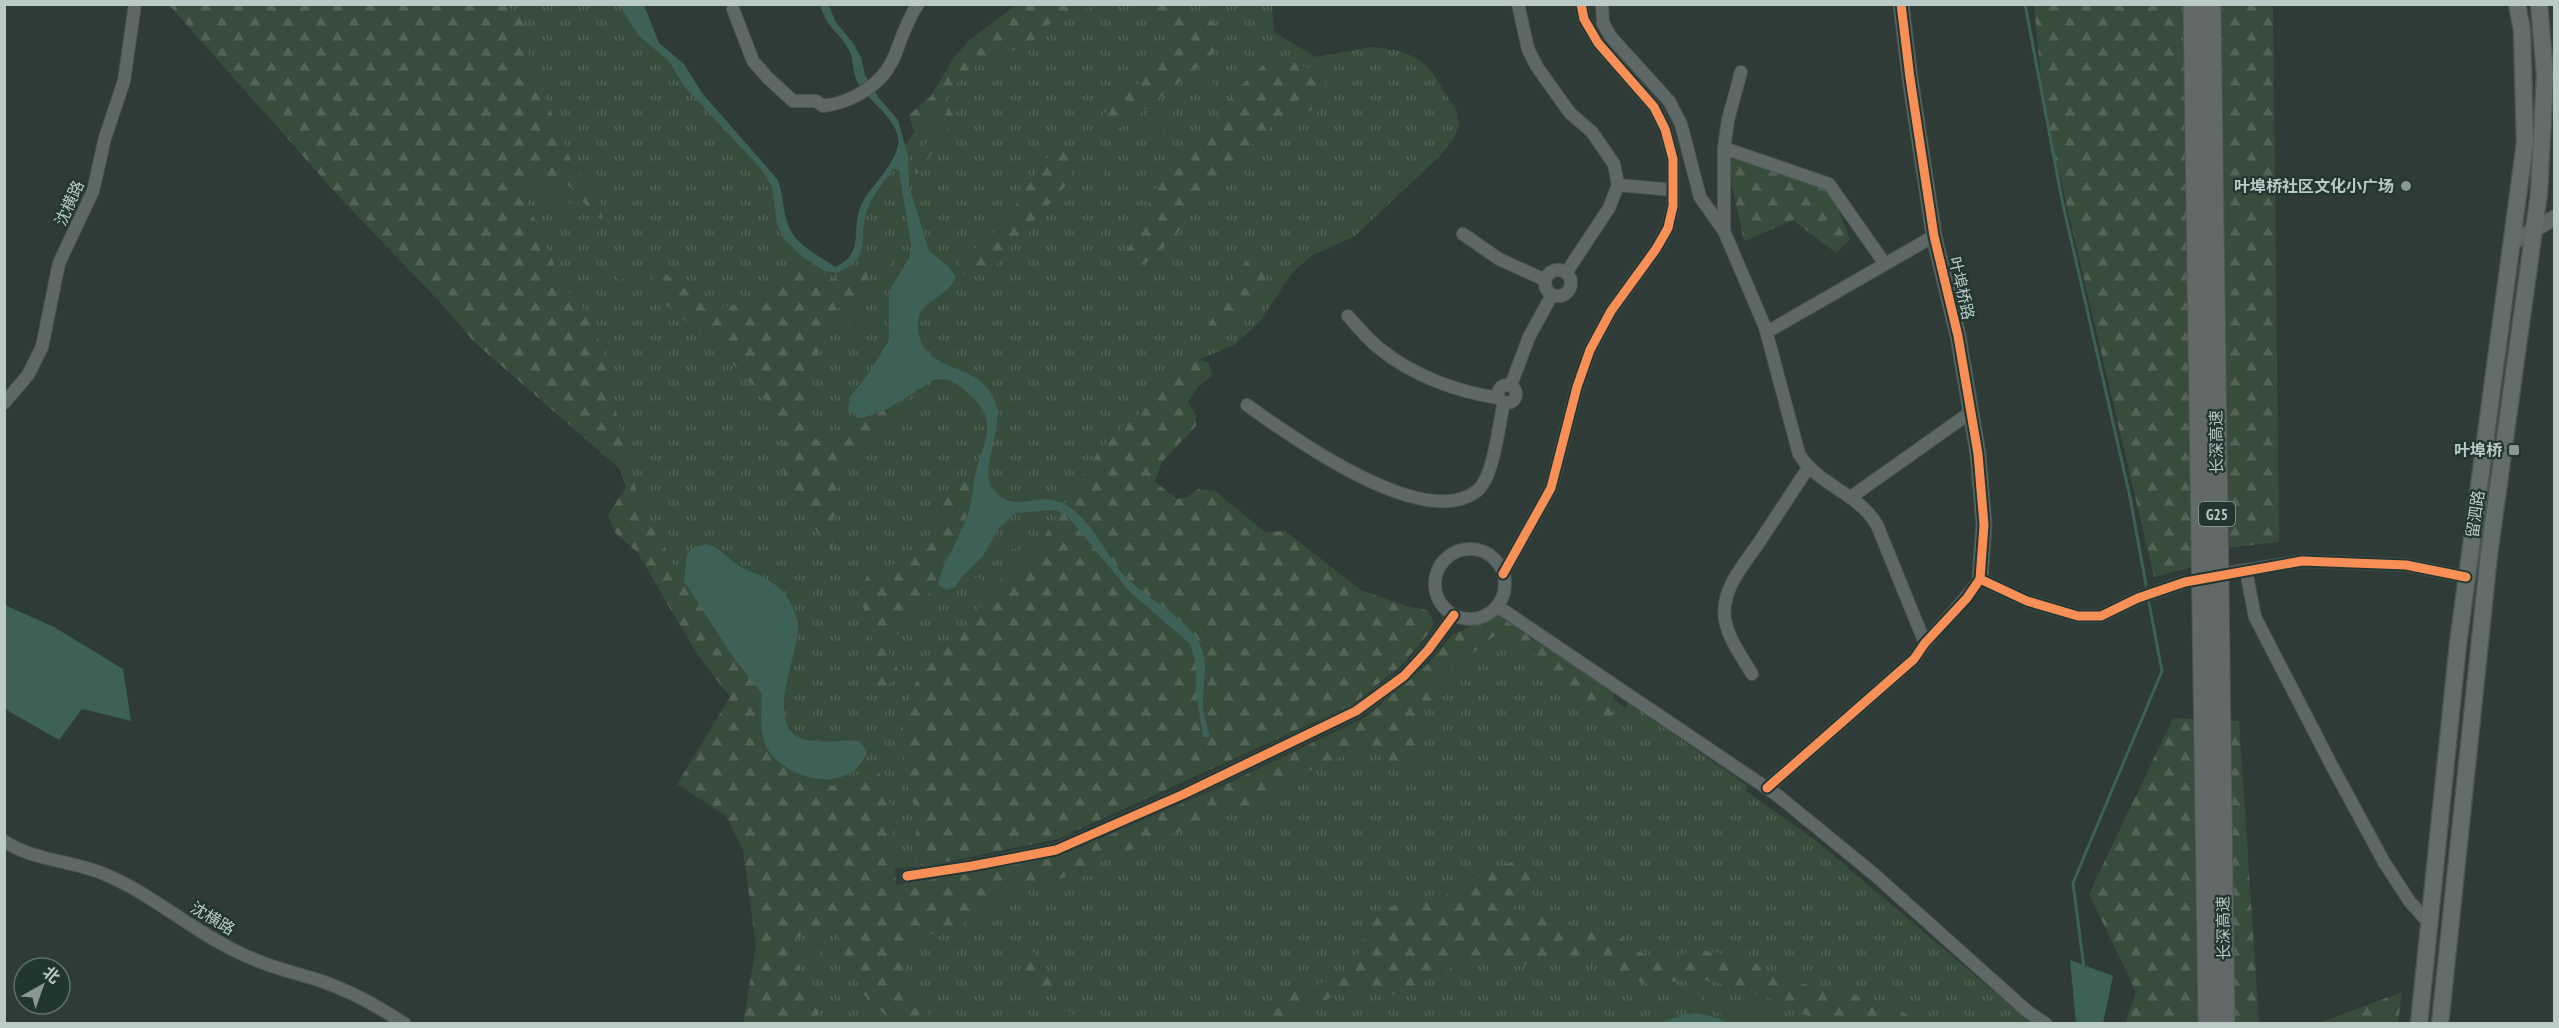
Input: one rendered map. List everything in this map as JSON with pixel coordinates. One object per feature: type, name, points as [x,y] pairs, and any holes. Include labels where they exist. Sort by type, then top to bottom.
[{"type":"highway","name":"长深高速","points":[[2194,4],[2209,1023]]},
{"type":"highway","name":"长深高速","points":[[2210,4],[2224,1023]]},
{"type":"main road","name":"留泗路","points":[[2419,1023],[2466,577],[2525,142],[2522,30],[2517,4]]},
{"type":"main road","name":"留泗路","points":[[2440,1023],[2489,554],[2540,174],[2545,75],[2539,4]]},
{"type":"street","name":"沈横路","points":[[4,403],[28,375],[42,347],[59,262],[93,191],[105,138],[124,81],[135,4]]},
{"type":"street","points":[[733,9],[753,61],[768,78],[794,101],[816,101],[823,106],[848,100],[861,94],[876,81],[890,64],[918,4]]},
{"type":"street","points":[[1518,4],[1528,48],[1537,67],[1570,113],[1592,132],[1614,164],[1618,184],[1609,208],[1566,273]]},
{"type":"street","points":[[1503,574],[1551,488],[1577,387],[1590,350],[1611,311],[1656,249],[1668,228],[1673,206],[1673,159],[1665,129],[1654,106],[1598,43],[1584,19],[1581,4]]},
{"type":"street","points":[[1602,4],[1603,23],[1611,37],[1669,101],[1681,124],[1692,174],[1700,196],[1724,231],[1767,332],[1799,454],[1808,468],[1869,511],[1877,525],[1925,643]]},
{"type":"street","name":"叶埠桥路","points":[[1901,4],[1934,236],[1958,336],[1978,454],[1984,525],[1980,579]]},
{"type":"street","points":[[1724,231],[1724,148],[1728,120],[1741,72]]},
{"type":"street","points":[[1724,148],[1829,184],[1885,264]]},
{"type":"street","points":[[1618,184],[1673,190]]},
{"type":"street","points":[[2513,242],[2554,218]]},
{"type":"street","points":[[1463,234],[1499,259],[1545,280]]},
{"type":"street","points":[[1767,332],[1934,236]]},
{"type":"street","points":[[1553,271],[1566,273],[1570,280],[1567,292],[1560,296],[1552,294],[1546,288],[1545,280],[1553,271]]},
{"type":"street","points":[[1348,316],[1379,349],[1406,367],[1435,382],[1481,396],[1513,401],[1516,396],[1511,385],[1529,337],[1552,294]]},
{"type":"street","points":[[1247,405],[1346,470],[1379,485],[1410,495],[1441,500],[1468,495],[1479,489],[1490,465],[1501,400]]},
{"type":"street","points":[[1851,497],[1971,412]]},
{"type":"street","points":[[1752,674],[1729,635],[1727,627],[1725,606],[1730,586],[1741,565],[1758,544],[1808,468]]},
{"type":"street","points":[[1458,551],[1480,551],[1491,556],[1503,574],[1503,596],[1497,606],[1488,614],[1477,618],[1454,615],[1445,608],[1438,598],[1435,587],[1436,575],[1448,556],[1458,551]]},
{"type":"street","points":[[2228,573],[2302,561],[2406,565],[2466,577]]},
{"type":"street","points":[[2246,571],[2255,617],[2333,768],[2384,862],[2410,902],[2430,924]]},
{"type":"street","points":[[1767,788],[1914,659],[1925,643],[1967,598],[1980,579],[2027,601],[2078,616],[2101,616],[2138,598],[2185,582]]},
{"type":"street","points":[[1497,606],[1767,788],[1875,875],[2028,1011],[2046,1023]]},
{"type":"street","points":[[907,876],[1056,849],[1184,795],[1356,711],[1404,676],[1428,650],[1454,615]]},
{"type":"street","name":"沈横路","points":[[4,841],[14,848],[34,855],[103,873],[241,954],[278,969],[326,982],[371,1002],[405,1023]]},
{"type":"green space","points":[[505,4],[523,19],[532,74],[550,109],[571,161],[601,202],[602,220],[567,184],[549,176],[536,175],[523,192],[563,285],[587,312],[604,352],[625,455],[637,492],[672,562],[731,654],[762,694],[761,719],[778,761],[803,777],[833,786],[852,779],[872,761],[886,785],[892,815],[896,885],[974,873],[1070,852],[1220,787],[1366,717],[1429,663],[1452,635],[1497,615],[1614,693],[1611,732],[1607,733],[1584,696],[1578,697],[1532,653],[1498,633],[1436,681],[1439,694],[1428,705],[1421,718],[1417,760],[1410,767],[1400,769],[1375,752],[1357,751],[1283,781],[1271,794],[1270,806],[1259,812],[1218,814],[1202,823],[1099,862],[1100,871],[1089,876],[1071,874],[1058,880],[1034,884],[1015,883],[999,899],[959,928],[931,934],[904,945],[905,967],[912,987],[923,1006],[937,1023],[894,1023],[863,994],[843,951],[837,931],[809,929],[796,939],[793,952],[822,1023],[743,1023],[756,946],[743,850],[726,816],[677,784],[730,697],[697,654],[637,552],[615,533],[608,515],[626,487],[620,469],[474,342],[440,302],[341,199],[169,5]]},
{"type":"green space","points":[[1018,4],[1098,5],[1051,23],[1032,42],[967,70],[918,133],[913,128],[909,115],[931,96],[953,59],[969,40]]},
{"type":"green space","points":[[477,5],[629,5],[647,38],[679,67],[770,178],[786,233],[836,270],[850,261],[858,250],[864,206],[957,65],[1044,5],[1272,5],[1274,32],[1316,57],[1371,47],[1397,50],[1419,59],[1432,72],[1457,112],[1459,127],[1453,140],[1440,156],[1355,236],[1311,256],[1292,273],[1260,321],[1236,344],[1187,365],[916,726],[926,866],[790,877],[746,698],[642,525],[486,128]]},
{"type":"green space","points":[[1151,5],[1191,5],[1191,13],[1216,24],[1225,39],[1208,59],[1123,127],[1107,130],[1099,122],[1120,93],[1138,84],[1168,43],[1169,29]]},
{"type":"green space","points":[[2034,5],[2185,5],[2193,567],[2154,577],[2044,109]]},
{"type":"green space","points":[[2222,5],[2273,5],[2279,542],[2218,549]]},
{"type":"green space","points":[[1274,55],[1314,70],[1326,81],[1321,100],[1310,111],[1273,124],[1236,162],[1218,176],[1177,234],[1146,263],[1130,268],[1122,262],[1158,183],[1177,156],[1197,138],[1242,85]]},
{"type":"green space","points":[[1208,80],[1214,82],[1216,88],[1214,94],[1208,96],[1202,94],[1200,88],[1202,82]]},
{"type":"green space","points":[[951,101],[956,106],[954,118],[920,172],[915,174],[916,156],[943,121]]},
{"type":"green space","points":[[1156,118],[1162,120],[1164,126],[1162,132],[1156,134],[1150,132],[1148,126],[1150,120]]},
{"type":"green space","points":[[1060,148],[1075,155],[1075,165],[1065,186],[993,268],[976,276],[964,273],[956,257],[975,249],[1007,221],[1026,187],[1049,156]]},
{"type":"green space","points":[[1724,148],[1829,184],[1850,240],[1836,253],[1793,220],[1744,241]]},
{"type":"green space","points":[[1091,162],[1101,167],[1103,176],[1093,183],[1087,179],[1085,171]]},
{"type":"green space","points":[[542,181],[550,184],[570,204],[565,213],[557,214],[545,201],[537,186]]},
{"type":"green space","points":[[581,220],[588,223],[591,230],[588,237],[581,240],[574,237],[571,230],[574,223]]},
{"type":"green space","points":[[884,250],[891,252],[894,260],[890,265],[883,267],[876,253]]},
{"type":"green space","points":[[870,251],[866,282],[859,294],[832,312],[815,368],[805,390],[811,434],[823,442],[837,439],[858,418],[868,417],[908,396],[907,411],[896,423],[874,432],[856,447],[836,489],[834,516],[828,530],[833,544],[831,550],[787,491],[780,449],[789,434],[773,407],[718,348],[661,300],[653,284],[652,274],[661,270],[714,309],[747,302],[765,304],[782,283],[789,257],[795,258],[829,280],[851,272]]},
{"type":"green space","points":[[1256,256],[1270,267],[1255,300],[1243,318],[1213,338],[1206,330],[1231,279]]},
{"type":"green space","points":[[622,261],[629,266],[630,273],[620,281],[612,270],[614,262]]},
{"type":"green space","points":[[855,308],[861,311],[864,317],[861,323],[855,326],[849,323],[846,317],[849,311]]},
{"type":"green space","points":[[668,326],[677,330],[683,340],[675,348],[665,336],[664,330]]},
{"type":"green space","points":[[1190,356],[1209,363],[1212,376],[1198,387],[1188,402],[1196,415],[1196,426],[1162,462],[1155,482],[1177,499],[1188,497],[1198,489],[1215,491],[1265,532],[1285,531],[1361,590],[1406,606],[1427,610],[1434,622],[1429,633],[1402,665],[1352,705],[1058,839],[926,866],[916,860],[916,811],[906,781],[900,717],[916,683],[942,644],[963,629],[996,583],[1032,556],[1096,455],[1115,433],[1138,415],[1162,382],[1171,365]]},
{"type":"green space","points":[[974,478],[970,509],[941,572],[938,584],[919,604],[913,620],[887,644],[898,670],[884,692],[881,692],[875,686],[877,666],[869,653],[873,642],[860,596],[861,587],[868,575],[925,551],[932,538],[942,499],[958,484]]},
{"type":"green space","points":[[1009,531],[1017,531],[1022,536],[1020,547],[1009,549],[1004,544],[1004,536]]},
{"type":"green space","points":[[975,577],[981,579],[983,585],[981,591],[975,593],[969,591],[967,585],[969,579]]},
{"type":"green space","points":[[1499,620],[1626,708],[1627,702],[1748,786],[1746,791],[1814,839],[2031,1023],[815,1023],[791,984],[787,911],[1071,861],[1370,720]]},
{"type":"green space","points":[[903,642],[909,644],[911,650],[909,656],[903,658],[897,656],[895,650],[897,644]]},
{"type":"green space","points":[[2173,718],[2239,721],[2259,1023],[2125,1023],[2136,992],[2089,894]]},
{"type":"green space","points":[[1514,861],[1531,872],[1530,888],[1507,906],[1564,924],[1616,933],[1636,951],[1659,960],[1699,950],[1718,953],[1755,963],[1776,975],[1798,983],[1878,1001],[1919,1022],[1934,1023],[1823,1023],[1759,994],[1698,978],[1649,985],[1586,961],[1544,958],[1521,966],[1509,966],[1504,961],[1466,957],[1458,964],[1397,995],[1351,988],[1303,1011],[1284,1023],[1249,1023],[1276,998],[1331,980],[1347,969],[1375,921],[1388,908],[1400,904],[1442,901],[1450,890]]},
{"type":"green space","points":[[1022,938],[1046,967],[1055,984],[1052,994],[1030,986],[1026,981],[1026,961],[1017,947]]},
{"type":"green space","points":[[807,942],[815,942],[820,947],[818,958],[807,960],[802,955],[802,947]]},
{"type":"green space","points":[[1688,991],[1696,991],[1701,996],[1699,1007],[1688,1009],[1683,1004],[1683,996]]},
{"type":"green space","points":[[2402,992],[2398,1023],[2319,1023]]},
{"type":"green space","points":[[1723,995],[1730,998],[1733,1005],[1730,1012],[1723,1015],[1716,1012],[1713,1005],[1716,998]]},
{"type":"green space","points":[[1755,1005],[1766,1008],[1767,1023],[1751,1023],[1746,1015]]},
{"type":"green space","points":[[1064,1008],[1074,1015],[1076,1023],[1054,1023],[1052,1013]]},
{"type":"shaded area","points":[[619,5],[644,5],[659,43],[684,64],[702,93],[778,180],[787,222],[795,237],[835,267],[844,262],[854,249],[860,208],[890,165],[897,149],[898,139],[891,122],[857,81],[849,50],[826,19],[820,5],[829,5],[835,21],[861,57],[865,75],[879,98],[898,120],[908,156],[909,186],[929,251],[948,266],[956,277],[945,292],[921,311],[918,328],[921,342],[928,352],[938,360],[983,383],[991,393],[996,406],[997,419],[988,469],[993,489],[1009,501],[1052,500],[1060,502],[1080,515],[1122,573],[1187,626],[1195,636],[1203,654],[1205,669],[1203,706],[1210,737],[1203,737],[1196,691],[1196,664],[1190,644],[1130,592],[1068,517],[1056,510],[1016,513],[999,528],[983,556],[955,587],[946,590],[938,584],[969,512],[975,476],[987,433],[984,414],[968,393],[956,383],[944,379],[932,381],[883,411],[866,417],[858,418],[848,410],[850,397],[868,374],[889,340],[889,297],[892,286],[909,258],[911,245],[899,170],[893,169],[871,202],[864,224],[862,249],[855,262],[836,273],[825,271],[800,255],[784,239],[777,225],[772,187],[761,169],[683,85],[669,61],[638,35]]},
{"type":"shaded area","points":[[705,544],[716,548],[738,565],[770,581],[786,595],[798,624],[786,688],[785,719],[791,731],[803,739],[823,742],[859,741],[867,751],[859,766],[846,775],[831,779],[798,774],[771,754],[763,735],[762,694],[731,654],[684,581],[687,554],[694,547]]},
{"type":"shaded area","points":[[5,605],[54,627],[123,669],[131,721],[82,709],[59,740],[5,709]]},
{"type":"shaded area","points":[[2070,960],[2113,976],[2103,1023],[2076,1023]]},
{"type":"shaded area","points":[[1696,1013],[1729,1023],[1661,1023],[1682,1015]]},
{"type":"waterway","points":[[2025,4],[2062,200],[2130,497],[2146,585]]},
{"type":"waterway","points":[[2084,968],[2073,883],[2162,671],[2149,603]]},
{"type":"cycle path","points":[[1503,574],[1551,488],[1577,387],[1590,350],[1611,311],[1656,249],[1668,228],[1673,206],[1673,159],[1665,129],[1654,107],[1598,43],[1584,19],[1581,4]]},
{"type":"cycle path","points":[[1767,788],[1914,659],[1925,643],[1967,598],[1980,579],[1984,525],[1978,454],[1958,336],[1934,236],[1901,4]]},
{"type":"cycle path","points":[[1980,579],[2027,601],[2078,616],[2101,616],[2138,598],[2185,582],[2302,561],[2406,565],[2466,577]]},
{"type":"cycle path","points":[[907,876],[1056,850],[1184,794],[1356,711],[1404,676],[1428,650],[1454,615]]},
{"type":"place","name":"叶埠桥社区文化小广场","points":[[2406,186]]},
{"type":"place","name":"叶埠桥","points":[[2514,450]]}]
